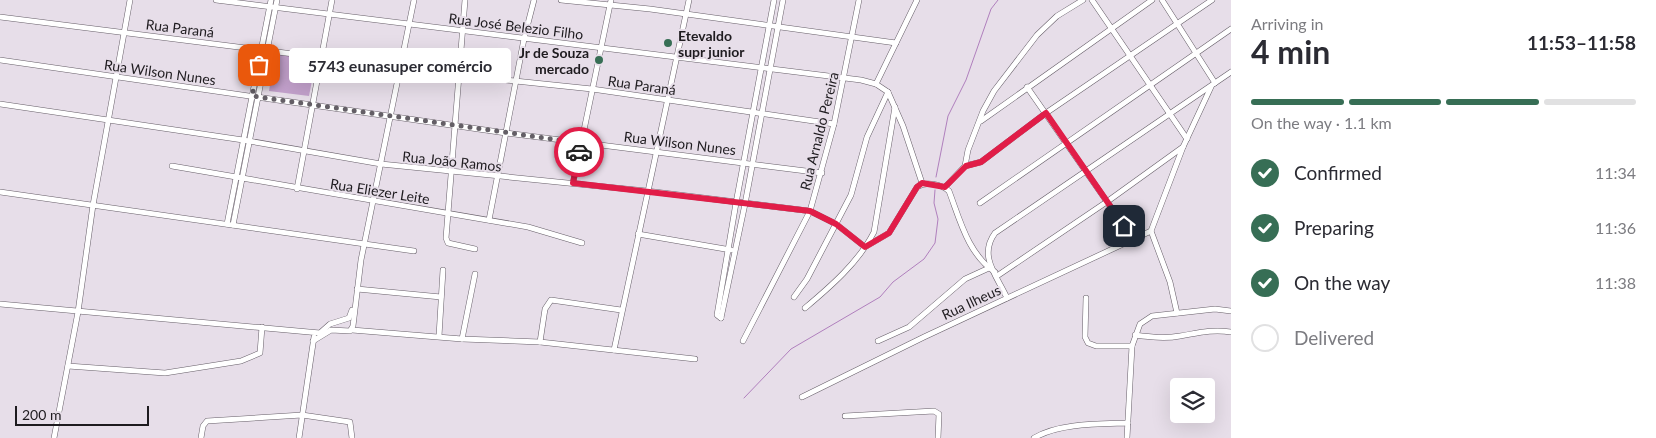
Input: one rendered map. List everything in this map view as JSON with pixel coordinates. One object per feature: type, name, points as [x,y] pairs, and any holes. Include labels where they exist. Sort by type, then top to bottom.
[{"type":"street","points":[[54,438],[78,312],[123,32],[130,0]]},
{"type":"street","name":"Rua José Belezio Filho","points":[[216,0],[844,78],[876,84]]},
{"type":"street","points":[[230,224],[242,178],[269,50],[273,7],[271,0]]},
{"type":"street","points":[[230,224],[236,177],[252,96],[273,7],[277,0]]},
{"type":"street","points":[[297,189],[332,0]]},
{"type":"street","points":[[349,330],[364,244],[414,0]]},
{"type":"street","points":[[465,0],[446,238],[448,242],[475,249]]},
{"type":"street","points":[[489,220],[524,39],[534,0]]},
{"type":"street","points":[[562,0],[610,2],[896,43]]},
{"type":"street","points":[[614,350],[646,191],[689,0]]},
{"type":"street","points":[[774,0],[743,162],[717,315],[721,318],[736,251],[783,0]]},
{"type":"street","name":"Rua Arnaldo Pereira","points":[[743,340],[810,211],[834,124],[859,0]]},
{"type":"street","points":[[916,0],[876,84],[888,92],[895,107],[922,183]]},
{"type":"street","points":[[966,166],[968,150],[981,122],[983,111],[994,91],[1037,35],[1057,16],[1083,0]]},
{"type":"street","points":[[1092,0],[1187,139]]},
{"type":"street","points":[[981,122],[1027,87],[1152,0]]},
{"type":"street","points":[[1162,0],[1197,52],[1213,85]]},
{"type":"street","points":[[945,187],[966,166],[981,162],[1046,113],[1212,0]]},
{"type":"street","points":[[573,183],[610,2]]},
{"type":"street","name":"Rua Paraná","points":[[0,17],[400,68],[592,89],[834,124]]},
{"type":"street","points":[[980,203],[1231,29]]},
{"type":"street","name":"Rua Wilson Nunes","points":[[0,60],[506,133],[753,162],[822,173]]},
{"type":"street","points":[[1007,298],[987,256],[987,249],[995,233],[1231,72]]},
{"type":"street","points":[[1177,313],[1170,282],[1151,231],[1183,147],[1213,85]]},
{"type":"street","points":[[1027,87],[1133,239]]},
{"type":"street","points":[[794,297],[807,279],[851,196],[867,137],[888,92]]},
{"type":"street","name":"Rua João Ramos","points":[[0,104],[250,141],[381,164],[497,177],[573,183],[810,211],[836,224],[865,247]]},
{"type":"street","points":[[805,308],[837,280],[865,247],[874,232],[895,107]]},
{"type":"street","points":[[996,274],[1108,201],[1183,147]]},
{"type":"street","name":"Rua Eliezer Leite","points":[[172,166],[297,189],[528,227],[582,243]]},
{"type":"street","points":[[865,247],[889,233],[917,187],[922,183],[945,187],[949,191],[976,255],[996,274]]},
{"type":"street","points":[[0,192],[414,251]]},
{"type":"street","name":"Rua Ilheus","points":[[802,397],[1151,231]]},
{"type":"street","points":[[638,234],[736,251]]},
{"type":"street","points":[[878,341],[909,328],[965,279],[989,268]]},
{"type":"street","points":[[439,336],[444,270]]},
{"type":"street","points":[[462,339],[475,274]]},
{"type":"street","points":[[357,289],[441,297]]},
{"type":"street","points":[[1086,298],[1085,338],[1088,343],[1096,346],[1132,346]]},
{"type":"street","points":[[540,342],[544,309],[551,300],[622,310]]},
{"type":"street","points":[[0,304],[320,332]]},
{"type":"street","points":[[299,438],[313,341],[330,324],[349,318],[354,304]]},
{"type":"street","points":[[1127,438],[1132,346],[1145,319],[1215,309],[1231,311]]},
{"type":"street","points":[[68,366],[165,373],[241,361],[260,353],[262,328]]},
{"type":"street","points":[[313,341],[326,331],[349,330],[462,339],[540,342],[695,358]]},
{"type":"street","points":[[1136,335],[1153,338],[1178,337],[1216,330],[1231,332]]},
{"type":"street","points":[[845,416],[934,411],[939,414],[940,418],[938,438]]},
{"type":"street","points":[[201,438],[203,426],[207,421],[302,415],[347,421],[352,426],[352,438]]},
{"type":"street","points":[[1034,438],[1047,431],[1094,423],[1128,423]]},
{"type":"shaded area","points":[[275,54],[316,60],[309,96],[269,91]]},
{"type":"waterway","points":[[936,177],[948,116],[966,80],[991,9],[998,0]]},
{"type":"waterway","points":[[744,398],[791,349],[880,297],[893,282],[924,259],[935,243],[938,219],[934,203],[935,190]]},
{"type":"way so far","points":[[259,65],[252,96],[580,143],[579,152]]},
{"type":"place","name":"Etevaldo supr junior","points":[[668,43]]},
{"type":"place","name":"Jr de Souza mercado","points":[[599,60]]},
{"type":"place","name":"5743 eunasuper comércio","points":[[259,65]]},
{"type":"route","points":[[579,152],[573,183],[810,211],[849,232],[865,247],[889,233],[911,196],[922,183],[945,187],[966,166],[981,162],[1046,113],[1124,226]]}]
